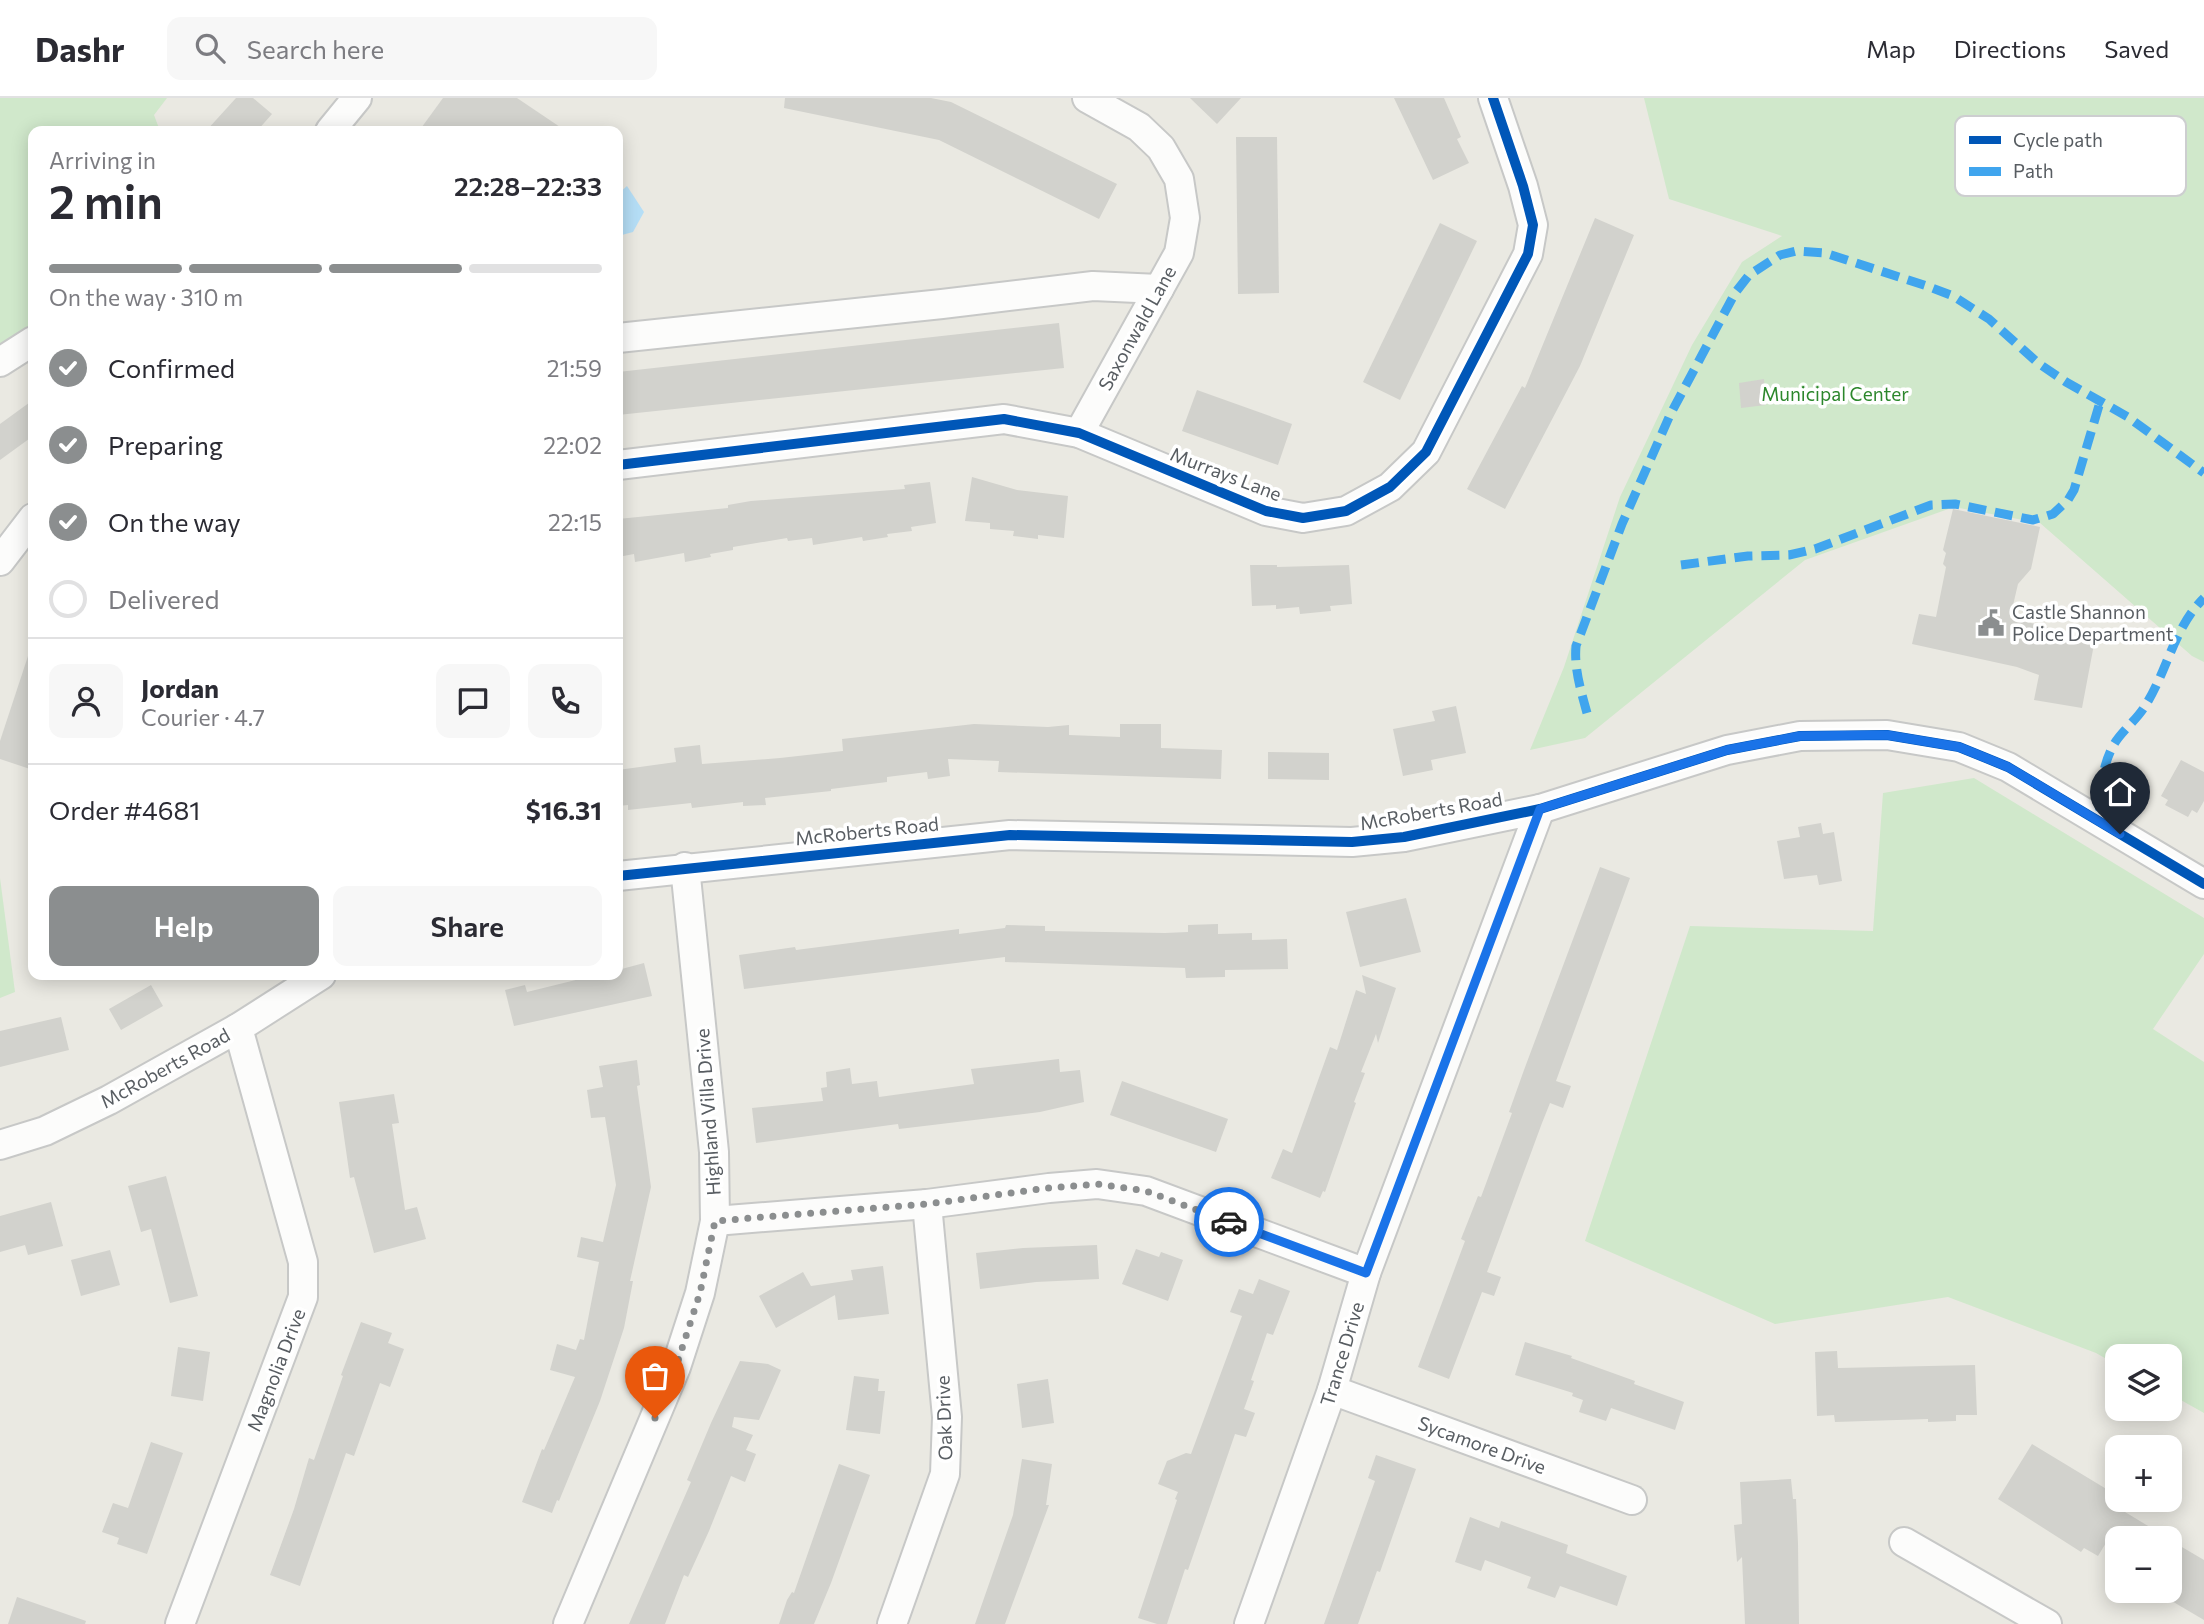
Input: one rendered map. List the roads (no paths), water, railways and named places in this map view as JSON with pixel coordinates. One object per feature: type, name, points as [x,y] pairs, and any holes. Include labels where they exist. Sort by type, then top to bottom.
[{"type":"street","points":[[334,126],[357,98]]},
{"type":"street","name":"Saxonwald Lane","points":[[1079,433],[1179,253],[1185,218],[1179,179],[1161,148],[1139,127],[1087,98]]},
{"type":"street","name":"Murrays Lane","points":[[623,464],[1004,419],[1079,433],[1266,512],[1303,518],[1346,511],[1390,487],[1426,452],[1528,254],[1533,225],[1523,186],[1493,98]]},
{"type":"street","points":[[623,337],[1093,286],[1159,289]]},
{"type":"street","points":[[0,362],[28,344]]},
{"type":"street","points":[[0,561],[28,525]]},
{"type":"street","name":"McRoberts Road","points":[[623,875],[1010,835],[1352,842],[1404,837],[1540,809],[1727,750],[1800,736],[1887,735],[1959,747],[2008,767],[2204,884]]},
{"type":"street","name":"Trance Drive","points":[[1249,1624],[1332,1391],[1366,1273],[1540,809]]},
{"type":"street","name":"Highland Villa Drive","points":[[568,1624],[676,1367],[700,1293],[715,1221],[714,1152],[685,867]]},
{"type":"street","name":"McRoberts Road","points":[[0,1145],[45,1131],[99,1105],[238,1028],[313,980]]},
{"type":"street","name":"Magnolia Drive","points":[[180,1624],[303,1297],[303,1262],[238,1028]]},
{"type":"street","points":[[715,1221],[927,1204],[1097,1184],[1146,1191],[1366,1273]]},
{"type":"street","name":"Oak Drive","points":[[892,1624],[946,1474],[947,1417],[927,1204]]},
{"type":"street","name":"Sycamore Drive","points":[[1332,1391],[1632,1500]]},
{"type":"street","points":[[1904,1542],[2047,1624]]},
{"type":"water","points":[[627,186],[644,212],[633,232],[623,235],[623,190]]},
{"type":"place","name":"Castle Shannon Police Department","points":[[1991,623]]},
{"type":"park label","name":"Municipal Center","points":[[1835,394]]}]
